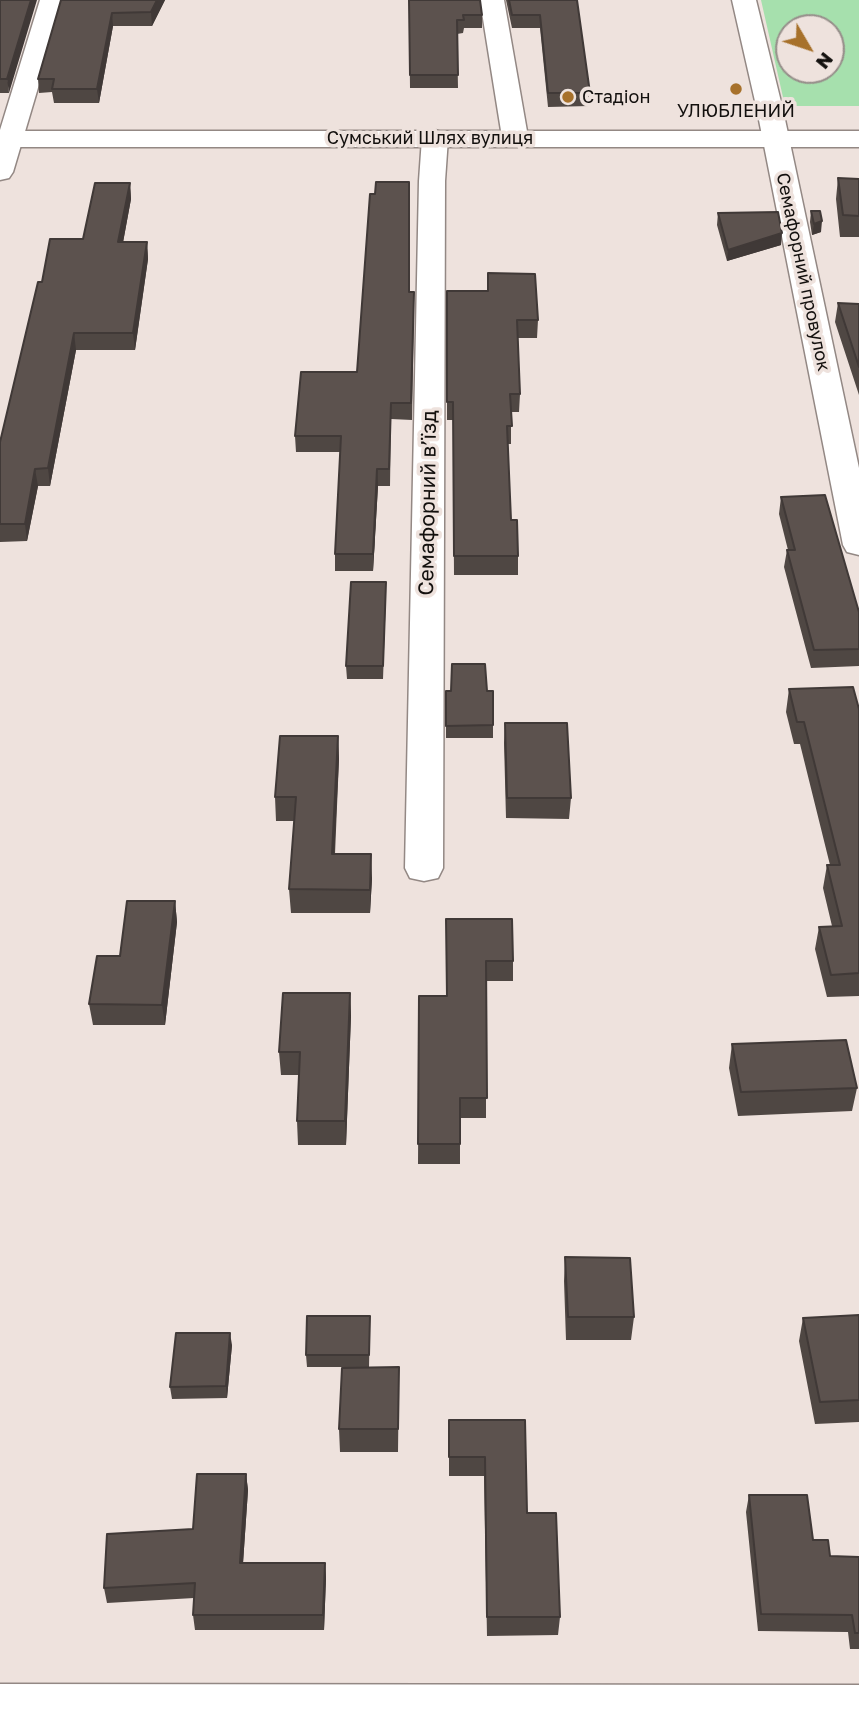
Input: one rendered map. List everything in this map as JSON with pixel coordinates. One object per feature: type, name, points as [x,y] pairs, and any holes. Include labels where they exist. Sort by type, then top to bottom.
[{"type":"street","points":[[0,172],[6,139],[52,0]]},
{"type":"street","points":[[492,0],[515,137]]},
{"type":"street","name":"Семафорний провулок","points":[[744,0],[859,545]]},
{"type":"street","name":"Семафорний в’їзд","points":[[424,868],[432,181],[435,138]]},
{"type":"street","name":"Сумський Шлях вулиця","points":[[6,139],[859,139]]},
{"type":"street","points":[[0,1710],[859,1711]]},
{"type":"green space","points":[[761,0],[859,0],[859,106],[785,106],[780,84],[845,84],[845,14],[775,14],[775,62]]},
{"type":"building","points":[[0,0],[31,0],[7,79],[0,79]]},
{"type":"building","points":[[61,0],[157,0],[151,12],[112,13],[97,89],[52,89],[54,79],[38,79]]},
{"type":"building","points":[[409,0],[480,0],[482,15],[463,15],[464,20],[457,20],[458,75],[410,75]]},
{"type":"building","points":[[509,0],[577,0],[590,93],[548,93],[540,15],[512,15]]},
{"type":"building","points":[[838,178],[859,179],[859,216],[843,215]]},
{"type":"building","points":[[376,182],[409,182],[409,292],[414,292],[411,403],[391,403],[389,469],[377,469],[373,554],[335,554],[341,436],[295,436],[301,372],[357,372],[370,194],[375,194]]},
{"type":"building","points":[[95,183],[130,183],[118,242],[147,242],[133,333],[74,333],[48,468],[35,469],[25,524],[0,524],[0,442],[38,282],[42,282],[50,239],[83,239]]},
{"type":"building","points":[[811,211],[820,211],[822,221],[814,224]]},
{"type":"building","points":[[778,212],[782,233],[728,250],[718,213]]},
{"type":"building","points":[[488,273],[535,274],[538,320],[517,320],[520,394],[510,394],[512,426],[507,426],[511,520],[517,520],[518,556],[454,556],[453,402],[447,402],[447,291],[488,291]]},
{"type":"building","points":[[838,303],[859,304],[859,367]]},
{"type":"building","points":[[825,495],[859,612],[859,649],[814,650],[787,550],[795,550],[781,497]]},
{"type":"building","points":[[351,582],[386,582],[383,666],[346,666]]},
{"type":"building","points":[[452,664],[485,664],[487,691],[493,691],[493,725],[446,726],[446,691],[451,691]]},
{"type":"building","points":[[853,687],[859,709],[859,973],[831,975],[819,927],[842,926],[827,865],[840,865],[804,722],[797,722],[789,689]]},
{"type":"building","points":[[505,723],[567,723],[571,798],[507,798]]},
{"type":"building","points":[[280,736],[338,736],[332,854],[371,854],[370,890],[289,889],[296,797],[275,797]]},
{"type":"building","points":[[127,901],[175,901],[162,1005],[89,1004],[97,956],[120,956]]},
{"type":"building","points":[[446,919],[512,919],[513,961],[486,961],[487,1098],[460,1098],[460,1144],[418,1144],[419,996],[447,996]]},
{"type":"building","points":[[283,993],[350,993],[345,1121],[297,1121],[300,1052],[279,1052]]},
{"type":"building","points":[[846,1040],[857,1088],[741,1092],[732,1044]]},
{"type":"building","points":[[565,1257],[630,1258],[634,1317],[568,1317]]},
{"type":"building","points":[[859,1315],[859,1400],[820,1402],[803,1318]]},
{"type":"building","points":[[307,1316],[370,1316],[369,1355],[306,1355]]},
{"type":"building","points":[[176,1333],[230,1333],[226,1386],[170,1387]]},
{"type":"building","points":[[399,1367],[398,1429],[339,1429],[342,1368]]},
{"type":"building","points":[[449,1420],[525,1420],[527,1513],[556,1513],[560,1617],[487,1617],[485,1457],[449,1457]]},
{"type":"building","points":[[197,1474],[246,1474],[240,1563],[325,1563],[323,1615],[193,1615],[195,1583],[104,1588],[107,1534],[193,1529]]},
{"type":"building","points":[[749,1495],[807,1495],[813,1540],[828,1540],[830,1556],[859,1557],[859,1633],[855,1633],[852,1615],[761,1614]]},
{"type":"place","name":"УЛЮБЛЕНИЙ","points":[[736,89]]},
{"type":"place","name":"Стадіон","points":[[568,97]]}]
